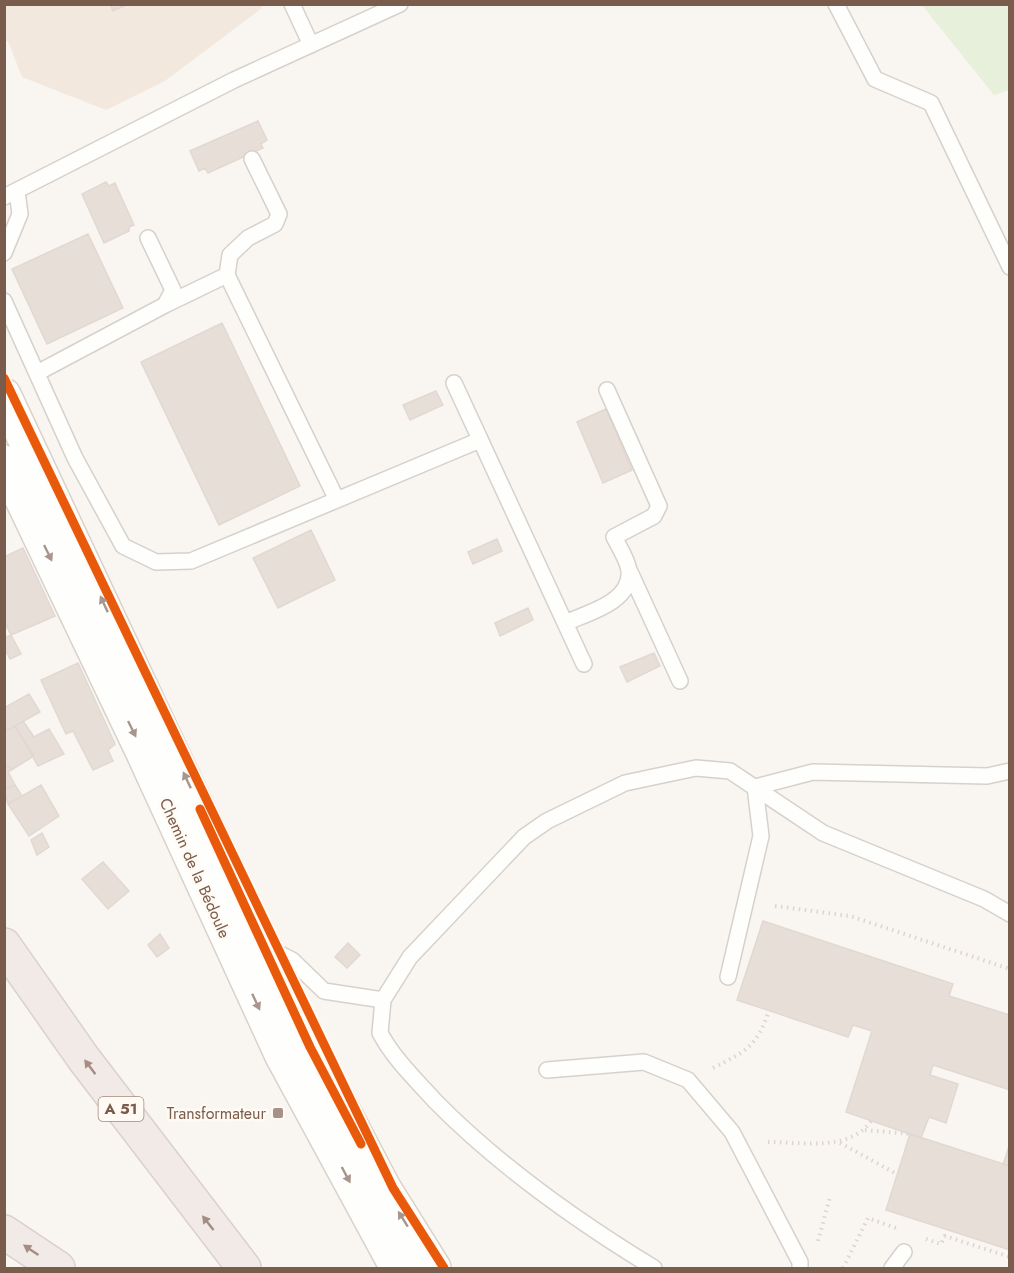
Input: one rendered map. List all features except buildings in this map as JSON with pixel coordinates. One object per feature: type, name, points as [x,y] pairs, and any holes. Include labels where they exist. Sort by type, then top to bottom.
[{"type":"highway","name":"A 51","points":[[4,945],[84,1059],[244,1269]]},
{"type":"highway","points":[[4,1232],[57,1269]]},
{"type":"street","name":"Chemin de la Bédoule","points":[[4,395],[30,509]]},
{"type":"street","name":"Chemin de la Bédoule","points":[[4,462],[30,509],[143,753],[248,951],[310,1047],[384,1188],[434,1269]]},
{"type":"street","name":"Chemin de la Bédoule","points":[[248,951],[282,1056],[397,1269]]},
{"type":"lane","points":[[292,4],[311,45]]},
{"type":"lane","points":[[4,253],[20,214],[10,194],[234,80],[400,4]]},
{"type":"lane","points":[[836,4],[875,79],[931,104],[1010,267]]},
{"type":"lane","points":[[252,159],[279,214],[275,224],[248,238],[230,255],[227,275],[337,500]]},
{"type":"lane","points":[[148,238],[173,290],[165,305]]},
{"type":"lane","points":[[37,373],[227,275]]},
{"type":"lane","points":[[4,301],[75,458],[123,546],[156,562],[191,561],[480,440]]},
{"type":"lane","points":[[454,383],[584,664]]},
{"type":"lane","points":[[607,390],[657,497],[659,506],[654,516],[614,537],[680,681]]},
{"type":"lane","points":[[565,623],[611,602],[622,594],[629,583],[629,569]]},
{"type":"lane","points":[[654,1269],[544,1197],[457,1123],[389,1050],[380,1033],[383,1000],[410,957],[524,837],[547,821],[625,783],[696,768],[730,771],[823,833],[984,899],[1010,914]]},
{"type":"lane","points":[[755,787],[813,772],[987,776],[1010,771]]},
{"type":"lane","points":[[728,976],[762,836],[755,787]]},
{"type":"lane","points":[[248,951],[292,960],[324,992],[383,1000]]},
{"type":"lane","points":[[547,1070],[644,1062],[688,1080],[737,1141],[800,1262],[800,1269]]},
{"type":"lane","points":[[892,1269],[904,1252]]},
{"type":"path","points":[[775,906],[850,915],[1010,969]]},
{"type":"path","points":[[688,1080],[749,1050],[763,1029],[769,1011]]},
{"type":"path","points":[[840,1143],[864,1130],[871,1121]]},
{"type":"path","points":[[864,1130],[910,1134]]},
{"type":"path","points":[[737,1141],[840,1143],[897,1174]]},
{"type":"path","points":[[817,1247],[830,1197]]},
{"type":"shaded area","points":[[261,4],[262,8],[165,81],[106,110],[22,77],[8,41],[5,42],[5,5]]},
{"type":"green space","points":[[922,5],[1009,5],[1009,90],[994,95]]},
{"type":"cycle path","points":[[4,378],[393,1188],[444,1268]]},
{"type":"cycle path","points":[[200,809],[310,1047],[361,1144]]},
{"type":"place","name":"Transformateur","points":[[278,1113]]}]
